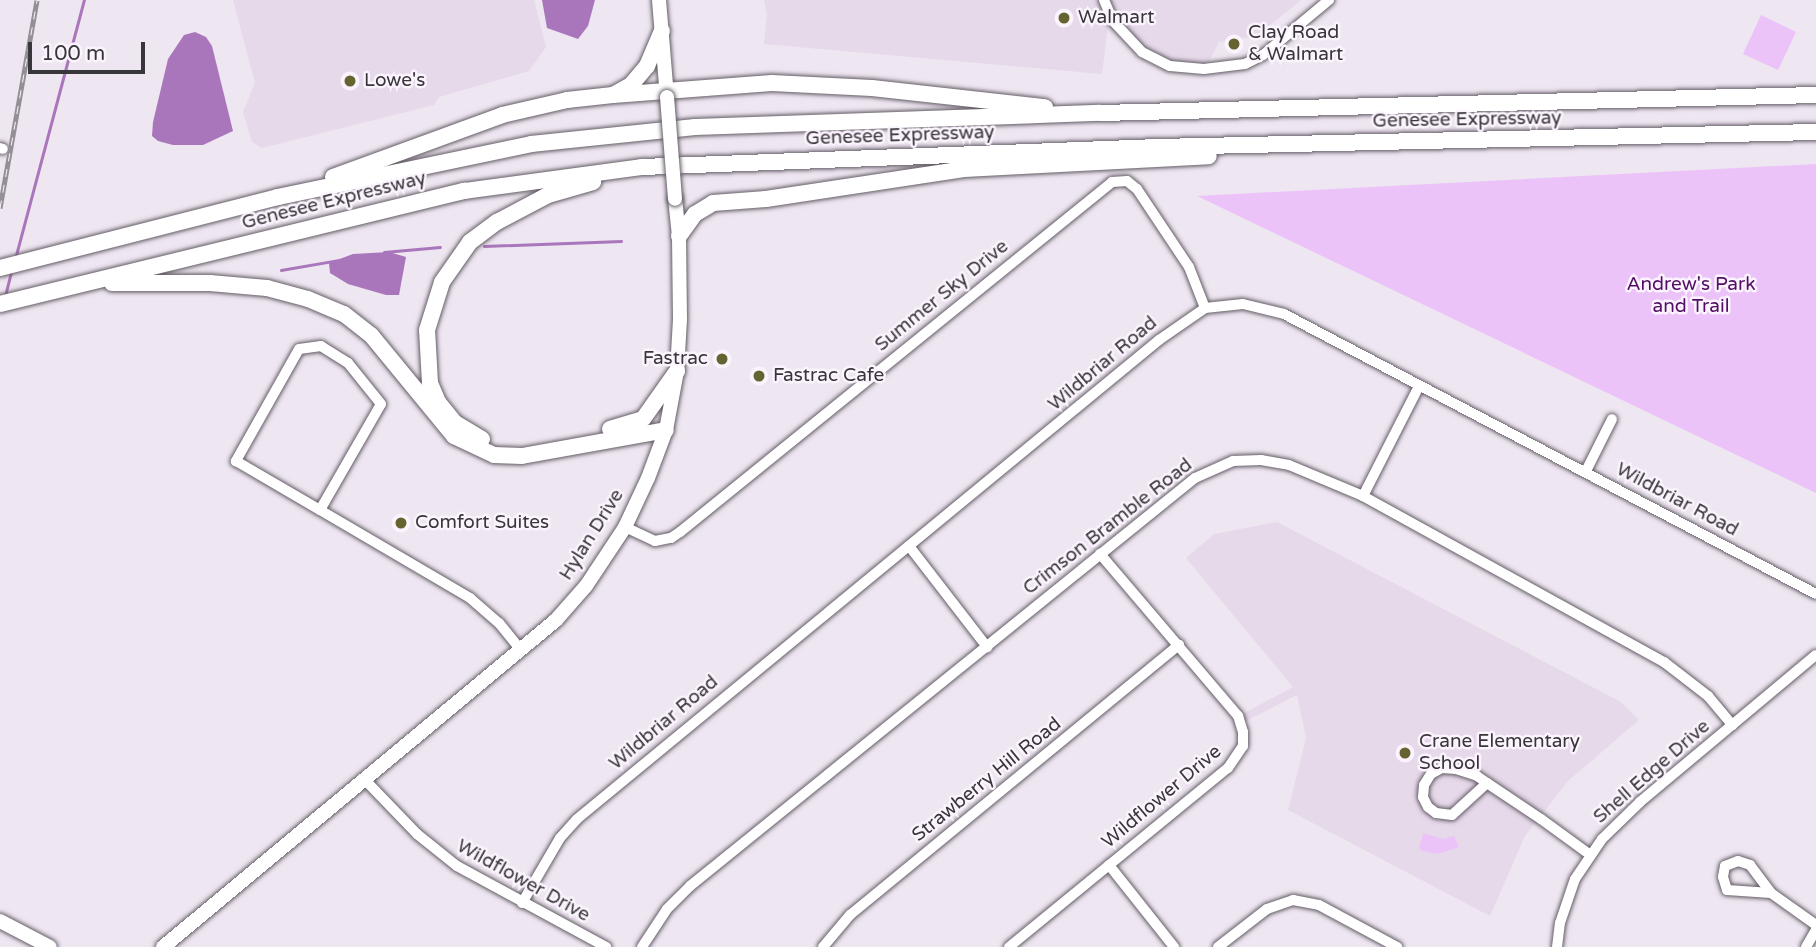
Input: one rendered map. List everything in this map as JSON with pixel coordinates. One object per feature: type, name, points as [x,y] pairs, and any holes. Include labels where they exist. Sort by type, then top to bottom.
[{"type":"highway","points":[[613,95],[631,85],[647,66],[662,31]]},
{"type":"highway","points":[[278,197],[502,115],[567,100],[613,95],[667,94],[772,83],[872,88],[1100,113]]},
{"type":"highway","name":"Genesee Expressway","points":[[0,268],[278,197],[531,144],[695,127],[1100,113],[1816,95]]},
{"type":"highway","name":"Genesee Expressway","points":[[0,304],[464,191],[642,167],[1159,147],[1816,132]]},
{"type":"highway","points":[[679,236],[695,214],[713,203],[766,199],[964,169],[1139,161],[1375,143]]},
{"type":"highway","points":[[642,167],[548,195],[497,222],[470,242],[454,260],[432,306],[427,330],[430,383],[438,402],[455,423],[477,438],[498,445],[523,446],[631,425],[643,419],[677,371]]},
{"type":"highway","points":[[85,283],[211,283],[267,289],[308,299],[344,314],[370,335],[454,436],[494,455],[522,456],[666,430]]},
{"type":"main road","name":"Hylan Drive","points":[[163,947],[556,620],[586,586],[625,527],[648,478],[666,430],[677,371],[681,319],[679,236],[659,0]]},
{"type":"main road","points":[[0,921],[50,947]]},
{"type":"street","points":[[1104,0],[1113,21],[1142,52],[1170,66],[1190,67],[1233,66],[1263,55],[1329,0]]},
{"type":"street","name":"Summer Sky Drive","points":[[625,527],[655,541],[671,538],[680,532],[1112,182],[1127,181],[1137,188],[1189,267],[1205,308]]},
{"type":"street","name":"Wildbriar Road","points":[[522,903],[560,838],[576,818],[1170,331],[1205,308],[1243,304],[1284,314],[1816,594]]},
{"type":"street","points":[[320,510],[381,404],[348,363],[321,346],[299,349],[236,461],[470,598],[499,623],[521,650]]},
{"type":"street","points":[[1363,496],[1419,386]]},
{"type":"street","points":[[1586,471],[1612,419]]},
{"type":"street","name":"Crimson Bramble Road","points":[[642,947],[667,909],[690,886],[1195,478],[1233,461],[1262,460],[1289,465],[1363,496],[1664,662],[1708,696],[1732,725]]},
{"type":"street","points":[[909,546],[986,647]]},
{"type":"street","name":"Wildflower Drive","points":[[1009,947],[1228,768],[1243,746],[1244,732],[1238,716],[1100,554]]},
{"type":"street","name":"Strawberry Hill Road","points":[[823,947],[850,915],[1178,645]]},
{"type":"street","name":"Shell Edge Drive","points":[[1557,947],[1568,896],[1589,854],[1640,802],[1816,655]]},
{"type":"street","points":[[1487,783],[1452,815],[1428,807],[1423,797],[1431,774],[1442,768],[1456,769],[1487,783],[1589,854]]},
{"type":"street","name":"Wildflower Drive","points":[[366,780],[405,823],[442,855],[474,877],[606,947]]},
{"type":"street","points":[[1771,893],[1727,891],[1723,877],[1725,866],[1738,861],[1750,865],[1771,893],[1816,927],[1806,947]]},
{"type":"street","points":[[1109,865],[1174,947]]},
{"type":"street","points":[[1219,947],[1267,909],[1293,900],[1319,905],[1397,947]]},
{"type":"shaded area","points":[[233,0],[534,0],[546,47],[529,71],[439,97],[434,105],[262,148],[252,142],[243,112],[255,83]]},
{"type":"shaded area","points":[[542,0],[595,0],[588,26],[578,39],[547,28]]},
{"type":"shaded area","points":[[764,0],[1301,0],[1257,36],[1219,42],[1209,61],[1195,72],[1135,51],[1108,25],[1102,74],[764,44],[767,14]]},
{"type":"shaded area","points":[[195,32],[206,37],[212,46],[233,131],[203,145],[173,145],[158,141],[152,136],[153,122],[168,59],[184,35]]},
{"type":"shaded area","points":[[389,252],[406,257],[399,295],[386,295],[348,284],[330,273],[329,263],[353,254]]},
{"type":"shaded area","points":[[1277,522],[1621,702],[1639,720],[1568,781],[1525,836],[1490,916],[1288,810],[1306,738],[1297,695],[1244,722],[1241,715],[1293,687],[1186,558],[1214,534]]},
{"type":"green space","points":[[1761,15],[1796,32],[1778,70],[1743,54]]},
{"type":"green space","name":"Andrew's Park and Trail","points":[[1816,164],[1816,493],[1197,196]]},
{"type":"green space","points":[[1423,833],[1443,839],[1454,836],[1459,847],[1438,854],[1422,851],[1419,848]]},
{"type":"waterway","points":[[15,259],[84,0]]},
{"type":"waterway","points":[[484,246],[621,241]]},
{"type":"waterway","points":[[384,252],[440,247]]},
{"type":"waterway","points":[[281,270],[339,260]]},
{"type":"waterway","points":[[5,296],[11,272]]},
{"type":"railway","points":[[0,208],[37,0]]},
{"type":"place","name":"Walmart","points":[[1064,18]]},
{"type":"place","name":"Clay Road & Walmart","points":[[1234,44]]},
{"type":"place","name":"Lowe's","points":[[350,81]]},
{"type":"place","name":"Fastrac","points":[[722,359]]},
{"type":"place","name":"Fastrac Cafe","points":[[759,376]]},
{"type":"place","name":"Comfort Suites","points":[[401,523]]},
{"type":"place","name":"Crane Elementary School","points":[[1405,753]]}]
